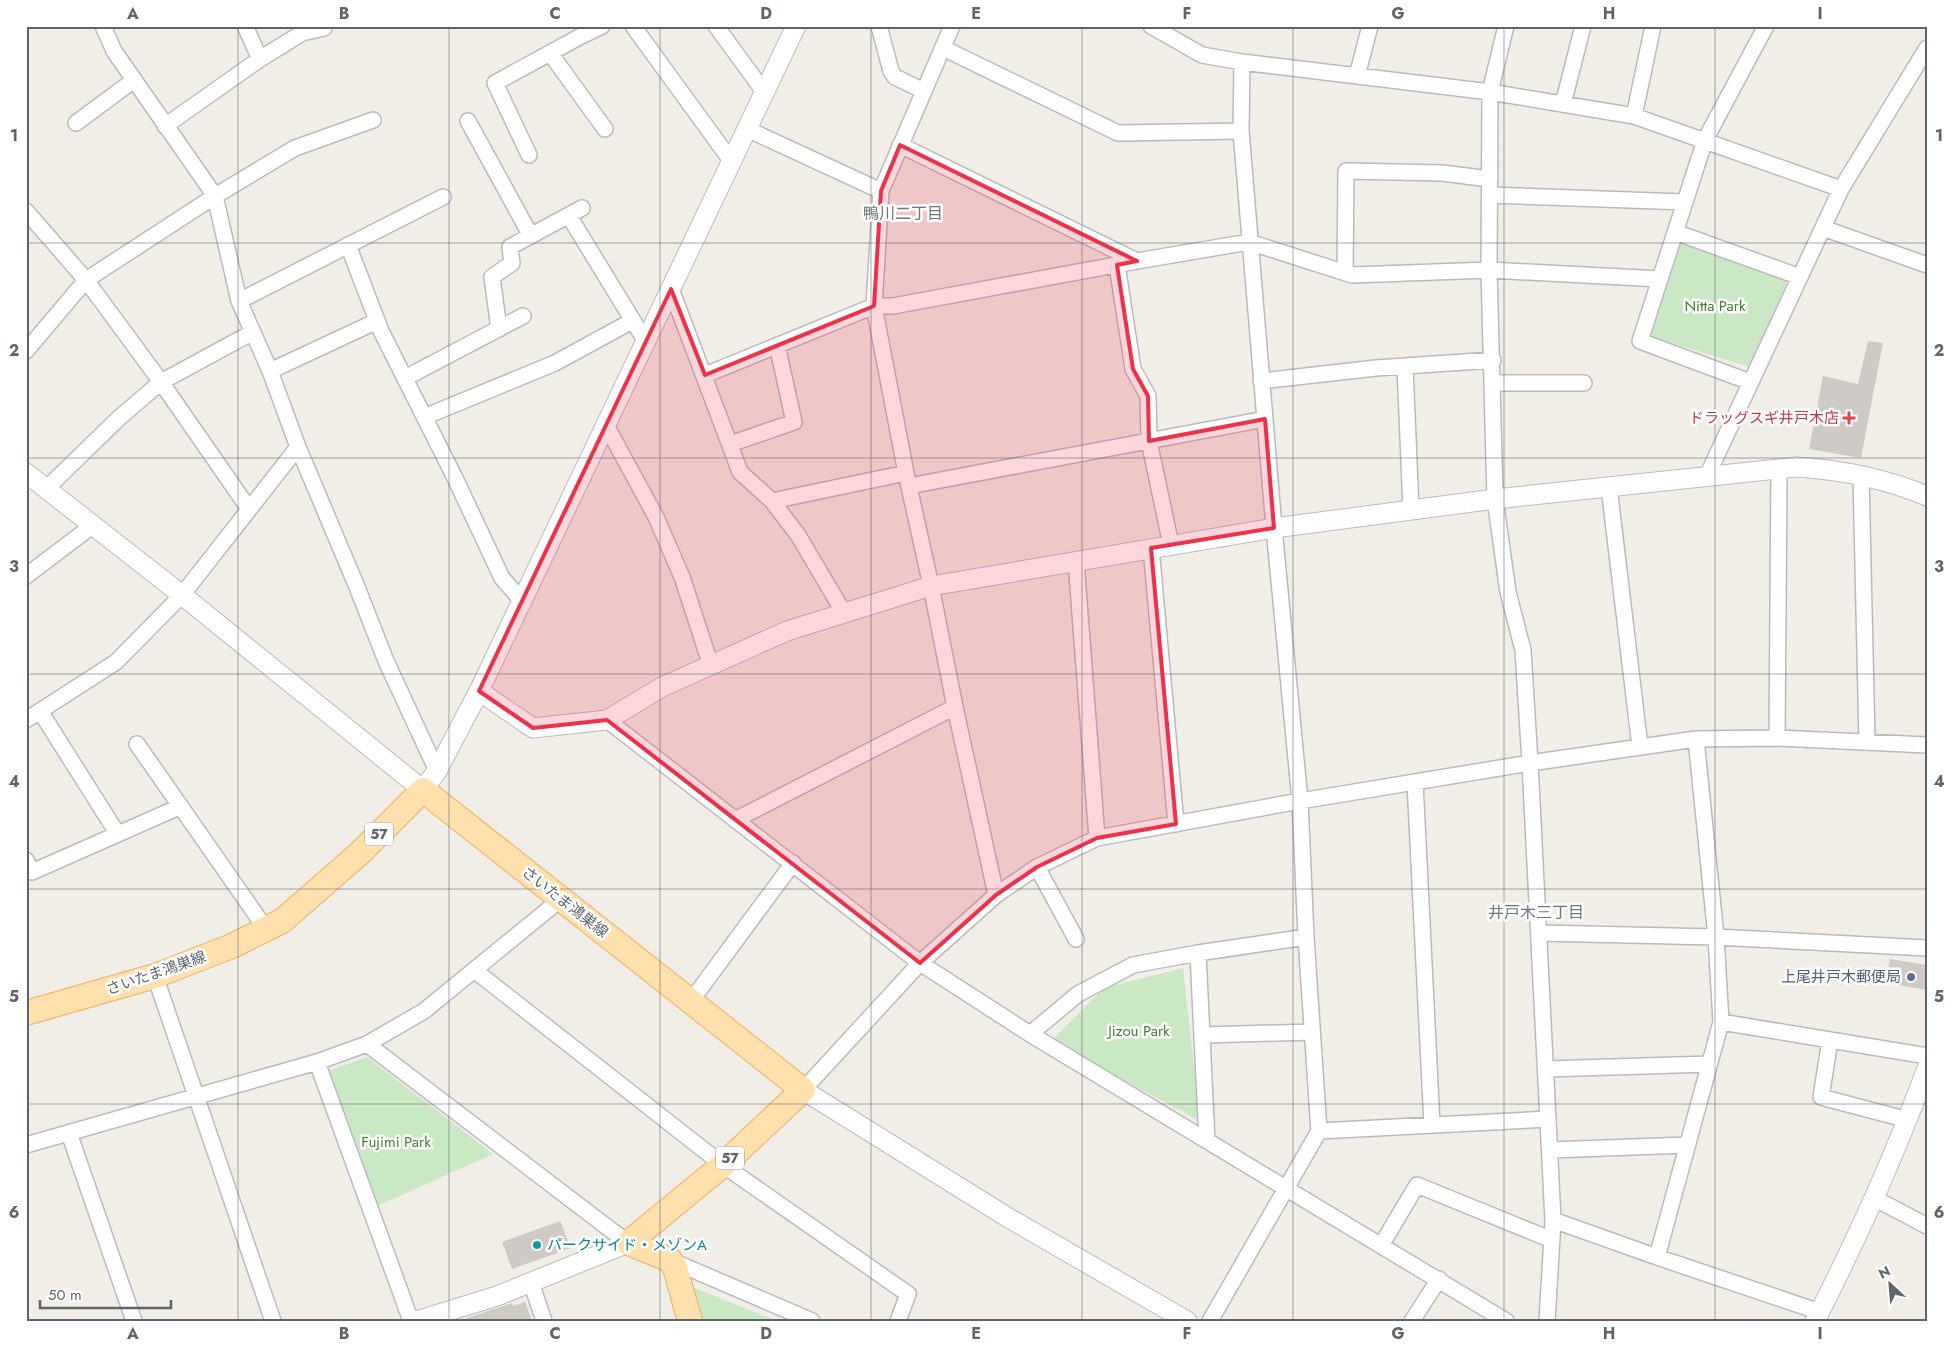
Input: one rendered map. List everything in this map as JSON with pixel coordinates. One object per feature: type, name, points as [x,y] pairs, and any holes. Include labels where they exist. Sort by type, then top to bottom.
[{"type":"main road","name":"さいたま鴻巣線","points":[[26,1013],[155,976],[232,946],[282,921],[360,853],[423,790],[803,1090]]},
{"type":"main road","name":"57","points":[[628,1243],[723,1165],[803,1090]]},
{"type":"main road","points":[[628,1243],[670,1260],[675,1268],[690,1321]]},
{"type":"street","points":[[103,26],[114,51],[215,196],[239,301],[270,371],[298,447],[386,661],[437,771]]},
{"type":"street","points":[[245,26],[260,59]]},
{"type":"street","points":[[529,155],[495,83],[550,53],[576,31],[602,26]]},
{"type":"street","points":[[634,26],[732,162]]},
{"type":"street","points":[[716,26],[765,93]]},
{"type":"street","points":[[26,472],[92,526],[182,595],[423,790],[437,771],[479,691],[796,26]]},
{"type":"street","points":[[879,26],[891,71],[895,78],[924,91]]},
{"type":"street","points":[[952,26],[881,191],[874,306],[907,480],[932,586],[955,707],[996,895]]},
{"type":"street","points":[[1151,26],[1172,32],[1202,55],[1242,62],[1490,92],[1634,116],[1841,189]]},
{"type":"street","points":[[1357,76],[1370,26]]},
{"type":"street","points":[[1506,26],[1490,92],[1489,270],[1493,360],[1495,499],[1508,592],[1523,650],[1553,1220],[1547,1321]]},
{"type":"street","points":[[1563,104],[1583,26]]},
{"type":"street","points":[[1634,116],[1653,26]]},
{"type":"street","points":[[1750,382],[1640,341],[1705,140],[1766,26]]},
{"type":"street","points":[[165,126],[260,59],[302,33],[324,28]]},
{"type":"street","points":[[943,48],[1118,133],[1241,131]]},
{"type":"street","points":[[1707,476],[1841,189],[1927,48]]},
{"type":"street","points":[[550,53],[605,129]]},
{"type":"street","points":[[1210,1321],[1319,1131],[1306,937],[1300,802],[1264,419],[1241,131],[1242,62]]},
{"type":"street","points":[[76,123],[134,80]]},
{"type":"street","points":[[26,351],[86,280],[215,196],[295,148],[373,120]]},
{"type":"street","points":[[468,121],[531,236]]},
{"type":"street","points":[[747,129],[881,191]]},
{"type":"street","points":[[900,145],[1137,261]]},
{"type":"street","points":[[1345,272],[1346,171],[1442,173],[1490,179]]},
{"type":"street","points":[[1490,195],[1685,202]]},
{"type":"street","points":[[239,301],[443,197]]},
{"type":"street","points":[[499,328],[492,276],[512,263],[510,247],[582,208]]},
{"type":"street","points":[[26,211],[86,280],[161,382],[248,509]]},
{"type":"street","points":[[569,216],[646,342]]},
{"type":"street","points":[[1823,228],[1927,265]]},
{"type":"street","points":[[1675,232],[1800,277]]},
{"type":"street","points":[[705,375],[874,306],[893,306],[1249,242],[1352,275],[1489,270],[1660,279]]},
{"type":"street","points":[[348,245],[377,321],[404,378],[502,578],[522,601]]},
{"type":"street","points":[[1117,265],[1133,368],[1148,396],[1149,440],[1171,545]]},
{"type":"street","points":[[671,290],[705,375],[740,472],[772,501],[798,535],[844,613]]},
{"type":"street","points":[[404,378],[523,316]]},
{"type":"street","points":[[270,371],[377,321]]},
{"type":"street","points":[[424,418],[555,363],[632,321]]},
{"type":"street","points":[[46,489],[119,418],[161,382],[253,332]]},
{"type":"street","points":[[730,444],[794,422],[778,345]]},
{"type":"street","points":[[1261,381],[1405,366],[1493,360]]},
{"type":"street","points":[[1405,366],[1411,510]]},
{"type":"street","points":[[1493,383],[1584,383]]},
{"type":"street","points":[[772,501],[1149,440],[1264,419]]},
{"type":"street","points":[[606,425],[656,517],[682,577],[711,666]]},
{"type":"street","points":[[26,720],[116,662],[182,595],[298,447]]},
{"type":"street","points":[[479,691],[533,728],[607,720],[662,688],[787,631],[932,586],[1274,528],[1495,499],[1707,476],[1805,468],[1838,470],[1861,475],[1903,486],[1927,496]]},
{"type":"street","points":[[1777,738],[1779,470]]},
{"type":"street","points":[[1861,475],[1867,742]]},
{"type":"street","points":[[1609,487],[1640,746]]},
{"type":"street","points":[[26,576],[92,526]]},
{"type":"street","points":[[1151,548],[1176,824]]},
{"type":"street","points":[[1076,561],[1096,838]]},
{"type":"street","points":[[735,820],[955,707]]},
{"type":"street","points":[[40,711],[117,833]]},
{"type":"street","points":[[607,720],[920,963],[1030,1034],[1382,1244],[1506,1321]]},
{"type":"street","points":[[1187,1321],[1007,1217],[803,1090],[920,963],[996,895],[1037,867],[1096,838],[1530,763],[1696,739],[1777,738],[1927,745]]},
{"type":"street","points":[[1657,1257],[1721,1022],[1716,937],[1696,739]]},
{"type":"street","points":[[137,744],[179,807],[266,929]]},
{"type":"street","points":[[1415,782],[1432,1125]]},
{"type":"street","points":[[26,860],[32,872],[179,807]]},
{"type":"street","points":[[691,1001],[793,863]]},
{"type":"street","points":[[1037,867],[1076,939]]},
{"type":"street","points":[[26,1145],[317,1062],[367,1044],[424,1011],[561,899]]},
{"type":"street","points":[[1539,933],[1716,937],[1927,948]]},
{"type":"street","points":[[1030,1034],[1078,994],[1133,966],[1198,953],[1306,937]]},
{"type":"street","points":[[1198,953],[1207,1141]]},
{"type":"street","points":[[474,970],[723,1165],[908,1294],[898,1321]]},
{"type":"street","points":[[155,976],[273,1321]]},
{"type":"street","points":[[1721,1022],[1927,1056]]},
{"type":"street","points":[[1202,1035],[1312,1032]]},
{"type":"street","points":[[1830,1040],[1821,1097],[1908,1120]]},
{"type":"street","points":[[367,1044],[628,1243]]},
{"type":"street","points":[[317,1062],[410,1321]]},
{"type":"street","points":[[1546,1069],[1709,1064]]},
{"type":"street","points":[[1553,1220],[1818,1316],[1874,1198],[1908,1120],[1927,1068]]},
{"type":"street","points":[[1319,1131],[1548,1119]]},
{"type":"street","points":[[69,1133],[134,1321]]},
{"type":"street","points":[[1550,1150],[1687,1145]]},
{"type":"street","points":[[1382,1244],[1417,1185],[1552,1240]]},
{"type":"street","points":[[1874,1198],[1927,1226]]},
{"type":"street","points":[[416,1321],[497,1296],[628,1243]]},
{"type":"street","points":[[670,1260],[812,1321]]},
{"type":"street","points":[[1412,1321],[1438,1279]]},
{"type":"street","points":[[531,1282],[544,1321]]},
{"type":"highlighted area","points":[[900,145],[1137,261],[1117,265],[1133,369],[1148,396],[1149,441],[1265,419],[1274,528],[1151,548],[1176,824],[1097,838],[1037,867],[996,895],[920,963],[607,720],[533,728],[479,691],[671,289],[705,375],[874,306],[881,191]]},
{"type":"green space","name":"Nitta Park","points":[[1679,243],[1788,280],[1750,367],[1649,336]]},
{"type":"green space","name":"Jizou Park","points":[[1183,968],[1200,1121],[1051,1041],[1104,988]]},
{"type":"green space","name":"Fujimi Park","points":[[367,1057],[493,1154],[373,1208],[312,1077]]},
{"type":"green space","points":[[682,1283],[777,1321],[693,1321]]},
{"type":"building","points":[[1868,341],[1883,343],[1861,458],[1809,449],[1823,376],[1858,384]]},
{"type":"building","points":[[1890,959],[1927,965],[1927,990],[1886,983]]},
{"type":"building","name":"パークサイド・メゾンA","points":[[560,1221],[571,1248],[512,1269],[502,1242]]},
{"type":"building","points":[[525,1302],[532,1321],[467,1321],[467,1318],[512,1303],[513,1306]]},
{"type":"place","name":"ドラッグスギ井戸木店","points":[[1849,418]]},
{"type":"place","name":"上尾井戸木郵便局","points":[[1911,977]]},
{"type":"place","name":"パークサイド・メゾンA","points":[[537,1245]]},
{"type":"district","name":"鴨川二丁目","points":[[903,213]]},
{"type":"district","name":"井戸木三丁目","points":[[1536,912]]}]
